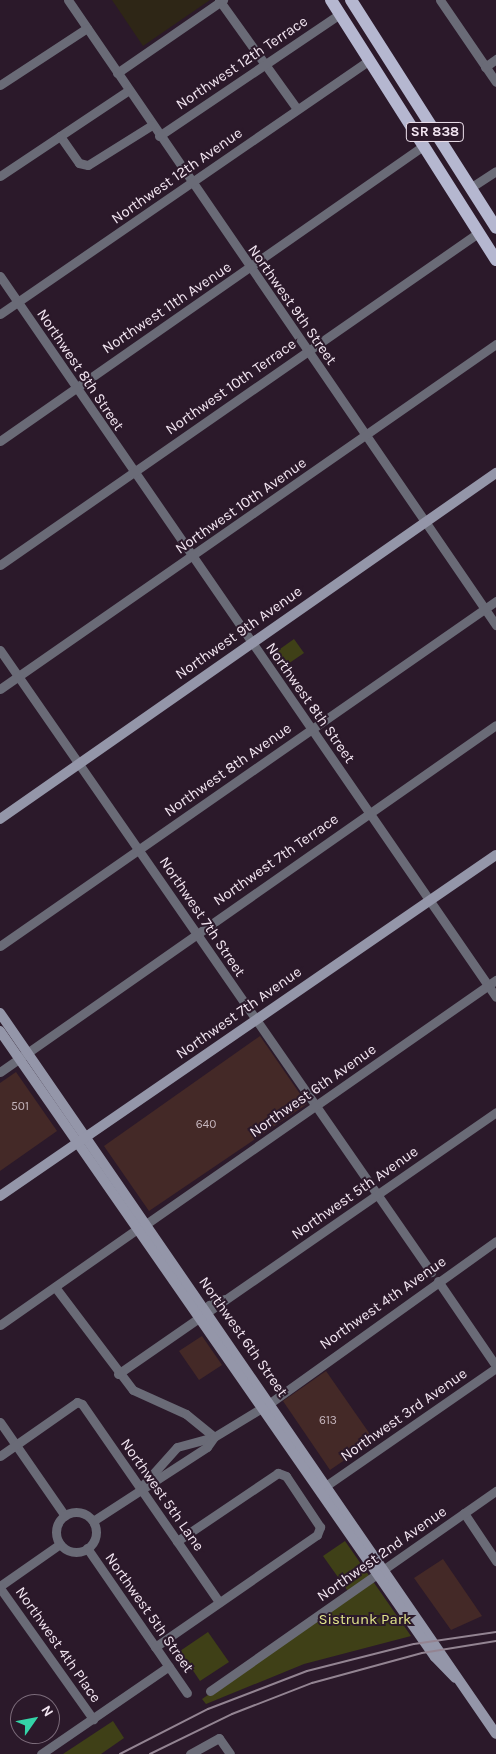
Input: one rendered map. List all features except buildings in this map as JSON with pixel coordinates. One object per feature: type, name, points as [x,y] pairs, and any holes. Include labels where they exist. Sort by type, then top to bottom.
[{"type":"main road","name":"SR 838","points":[[331,0],[496,260]]},
{"type":"main road","name":"SR 838","points":[[351,0],[496,228]]},
{"type":"main road","points":[[443,178],[461,190],[470,188]]},
{"type":"main road","name":"Northwest 9th Avenue","points":[[0,819],[251,641],[496,473]]},
{"type":"main road","name":"Northwest 7th Avenue","points":[[0,1196],[496,855]]},
{"type":"main road","name":"Northwest 6th Street","points":[[0,1013],[23,1055],[203,1315],[327,1484],[381,1571]]},
{"type":"main road","name":"Northwest 6th Street","points":[[0,1031],[23,1055]]},
{"type":"main road","name":"Northwest 6th Street","points":[[265,1401],[381,1571],[449,1660],[458,1680],[496,1734]]},
{"type":"street","name":"Northwest 9th Street","points":[[68,0],[190,184],[496,624]]},
{"type":"street","points":[[440,0],[496,82]]},
{"type":"street","points":[[117,73],[221,1],[297,109]]},
{"type":"street","name":"Northwest 12th Terrace","points":[[159,136],[340,14]]},
{"type":"street","points":[[0,85],[87,28]]},
{"type":"street","points":[[485,67],[496,59]]},
{"type":"street","name":"Northwest 12th Avenue","points":[[0,314],[369,60]]},
{"type":"street","points":[[0,176],[129,90]]},
{"type":"street","points":[[60,136],[84,164],[95,164],[152,125]]},
{"type":"street","name":"Northwest 11th Avenue","points":[[0,441],[423,146]]},
{"type":"street","points":[[470,188],[496,171]]},
{"type":"street","name":"Northwest 10th Terrace","points":[[0,565],[478,233]]},
{"type":"street","name":"Northwest 8th Street","points":[[0,276],[429,901],[492,983],[496,997]]},
{"type":"street","name":"Northwest 10th Avenue","points":[[0,689],[496,344]]},
{"type":"street","name":"Northwest 8th Avenue","points":[[0,946],[496,601]]},
{"type":"street","name":"Northwest 7th Street","points":[[0,650],[431,1272]]},
{"type":"street","name":"Northwest 7th Terrace","points":[[0,1072],[496,725]]},
{"type":"street","name":"Northwest 6th Avenue","points":[[0,1325],[492,983]]},
{"type":"street","name":"Northwest 5th Avenue","points":[[118,1374],[496,1112]]},
{"type":"street","name":"Northwest 4th Avenue","points":[[93,1522],[141,1488],[207,1447],[214,1437],[496,1241]]},
{"type":"street","points":[[438,1281],[496,1367]]},
{"type":"street","points":[[55,1287],[118,1374],[133,1390],[186,1414],[214,1437]]},
{"type":"street","name":"Northwest 3rd Avenue","points":[[327,1484],[496,1367]]},
{"type":"street","name":"Northwest 5th Lane","points":[[16,1445],[77,1402],[82,1404],[219,1602]]},
{"type":"street","points":[[0,1422],[65,1516]]},
{"type":"street","name":"Northwest 4th Avenue","points":[[141,1488],[158,1464],[177,1447],[214,1437]]},
{"type":"street","points":[[0,1456],[16,1445]]},
{"type":"street","points":[[155,1647],[317,1535],[316,1519],[286,1476],[278,1473],[177,1541]]},
{"type":"street","name":"Northwest 2nd Avenue","points":[[210,1691],[496,1491]]},
{"type":"street","points":[[77,1512],[93,1522],[95,1539],[88,1548],[70,1551],[60,1544],[56,1529],[65,1516],[77,1512]]},
{"type":"street","points":[[464,1513],[496,1561]]},
{"type":"street","points":[[0,1587],[60,1544]]},
{"type":"street","name":"Northwest 5th Street","points":[[88,1548],[187,1692]]},
{"type":"street","name":"Northwest 4th Place","points":[[0,1587],[93,1718]]},
{"type":"street","points":[[41,1754],[169,1666]]},
{"type":"street","points":[[190,1754],[219,1738],[230,1754]]},
{"type":"shaded area","points":[[112,0],[210,0],[143,46]]},
{"type":"green space","points":[[294,639],[304,653],[282,668],[273,654]]},
{"type":"green space","name":"Sistrunk Park","points":[[345,1541],[411,1636],[304,1664],[206,1704],[202,1699],[352,1597],[323,1556]]},
{"type":"green space","points":[[208,1632],[229,1662],[200,1681],[180,1651]]},
{"type":"green space","points":[[113,1721],[124,1738],[101,1754],[63,1754]]},
{"type":"railway","points":[[120,1754],[208,1709],[307,1671],[414,1644],[496,1632]]},
{"type":"railway","points":[[150,1754],[232,1714],[312,1683],[422,1653],[496,1641]]}]
